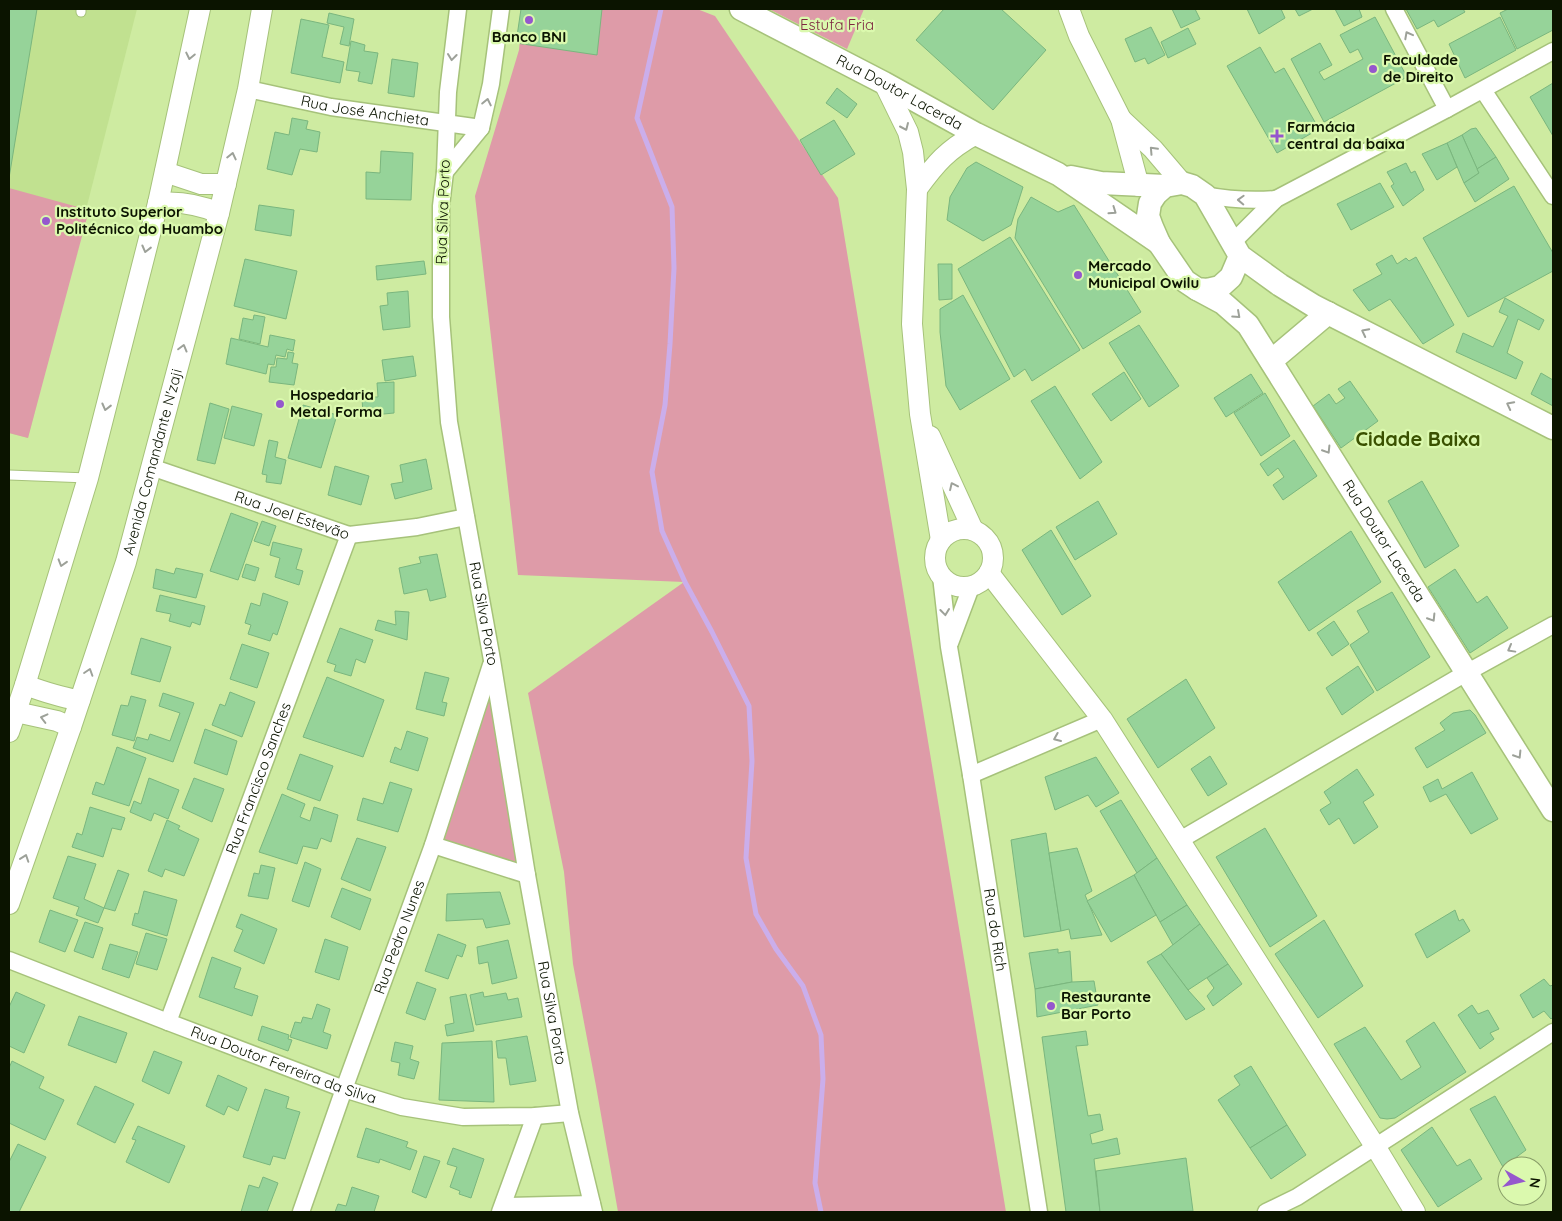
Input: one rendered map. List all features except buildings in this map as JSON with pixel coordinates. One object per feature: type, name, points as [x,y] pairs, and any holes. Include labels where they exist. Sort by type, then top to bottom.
[{"type":"main road","name":"Rua Doutor Lacerda","points":[[741,9],[884,83],[976,134],[1058,174],[1159,243]]},
{"type":"main road","name":"Rua Doutor Lacerda","points":[[1058,174],[1101,183],[1139,186],[1173,185]]},
{"type":"main road","points":[[1148,216],[1150,204],[1156,194],[1173,185],[1192,186],[1205,195],[1236,249],[1280,285],[1328,313],[1553,428]]},
{"type":"main road","name":"Rua Doutor Lacerda","points":[[1139,186],[1159,243],[1185,281],[1223,303],[1248,325],[1553,810]]},
{"type":"main road","points":[[1197,289],[1207,290],[1220,287],[1231,277],[1236,249]]},
{"type":"main road","points":[[1271,361],[1328,313]]},
{"type":"street","points":[[9,732],[88,478],[158,203],[200,9]]},
{"type":"street","name":"Avenida Comandante N'zaji","points":[[9,904],[126,562],[226,184],[248,89],[262,9]]},
{"type":"street","name":"Rua Silva Porto","points":[[458,9],[448,92],[445,172],[441,206],[441,317],[449,422],[570,1113],[593,1208]]},
{"type":"street","points":[[445,172],[481,128],[491,84],[502,9]]},
{"type":"street","points":[[1069,9],[1079,36],[1121,119],[1139,186]]},
{"type":"street","points":[[1394,9],[1447,109]]},
{"type":"street","points":[[1205,195],[1229,200],[1276,199],[1553,51]]},
{"type":"street","points":[[884,83],[908,132],[913,152],[917,189],[912,324],[920,414],[941,540]]},
{"type":"street","name":"Rua José Anchieta","points":[[248,89],[332,106],[481,128]]},
{"type":"street","points":[[1483,90],[1553,196]]},
{"type":"street","points":[[1121,119],[1153,149],[1173,185]]},
{"type":"street","points":[[917,189],[932,168],[946,154],[976,134]]},
{"type":"street","points":[[165,172],[201,184],[226,184]]},
{"type":"street","points":[[1236,249],[1276,199]]},
{"type":"street","points":[[158,203],[174,201],[189,203],[204,206],[218,213]]},
{"type":"street","points":[[920,414],[973,530]]},
{"type":"street","name":"Rua Joel Estevão","points":[[152,466],[349,535],[417,527],[466,516]]},
{"type":"street","points":[[956,530],[973,530],[982,535],[992,551],[993,563],[989,573],[981,582],[971,587],[949,584],[940,576],[936,568],[934,558],[936,548],[947,534],[956,530]]},
{"type":"street","name":"Rua Francisco Sanches","points":[[168,1022],[349,535]]},
{"type":"street","points":[[989,573],[1102,719],[1375,1146],[1415,1212]]},
{"type":"street","name":"Rua do Rich","points":[[940,576],[949,647],[971,775],[1039,1212]]},
{"type":"street","name":"Rua do Rich","points":[[949,647],[971,587]]},
{"type":"street","points":[[1180,840],[1466,673],[1553,625]]},
{"type":"street","name":"Rua Pedro Nunes","points":[[301,1212],[433,844],[492,660]]},
{"type":"street","points":[[25,685],[50,694],[80,700]]},
{"type":"street","points":[[16,712],[50,719],[71,727]]},
{"type":"street","points":[[971,775],[1102,719]]},
{"type":"street","points":[[433,844],[527,875]]},
{"type":"street","name":"Rua Doutor Ferreira da Silva","points":[[9,960],[344,1090],[402,1107],[463,1117],[535,1116],[570,1113]]},
{"type":"street","points":[[1266,1212],[1297,1197],[1553,1032]]},
{"type":"street","points":[[535,1116],[502,1209],[593,1208]]},
{"type":"lane","points":[[9,475],[88,478]]},
{"type":"shaded area","name":"Instituto Superior Politécnico do Huambo","points":[[9,9],[137,9],[28,438],[9,433]]},
{"type":"green space","points":[[523,9],[697,9],[715,16],[838,198],[1006,1212],[618,1212],[573,964],[564,872],[528,693],[684,582],[518,575],[475,196],[519,50]]},
{"type":"green space","name":"Estufa Fria","points":[[769,9],[864,9],[847,49]]},
{"type":"green space","points":[[9,188],[89,210],[28,438],[9,433]]},
{"type":"green space","points":[[490,690],[519,866],[444,840]]},
{"type":"waterway","points":[[661,9],[637,118],[672,207],[674,268],[670,344],[665,405],[652,472],[662,531],[685,582],[749,706],[752,761],[746,858],[756,914],[776,949],[803,986],[821,1035],[823,1079],[815,1183],[821,1212]]},
{"type":"place","name":"Banco BNI","points":[[529,20]]},
{"type":"place","name":"Faculdade de Direito","points":[[1373,69]]},
{"type":"place","name":"Farmácia central da baixa","points":[[1277,136]]},
{"type":"place","name":"Instituto Superior Politécnico do Huambo","points":[[46,221]]},
{"type":"place","name":"Mercado Municipal Owilu","points":[[1078,275]]},
{"type":"place","name":"Hospedaria Metal Forma","points":[[280,404]]},
{"type":"place","name":"Restaurante Bar Porto","points":[[1051,1006]]},
{"type":"district","name":"Cidade Baixa","points":[[1418,439]]}]
